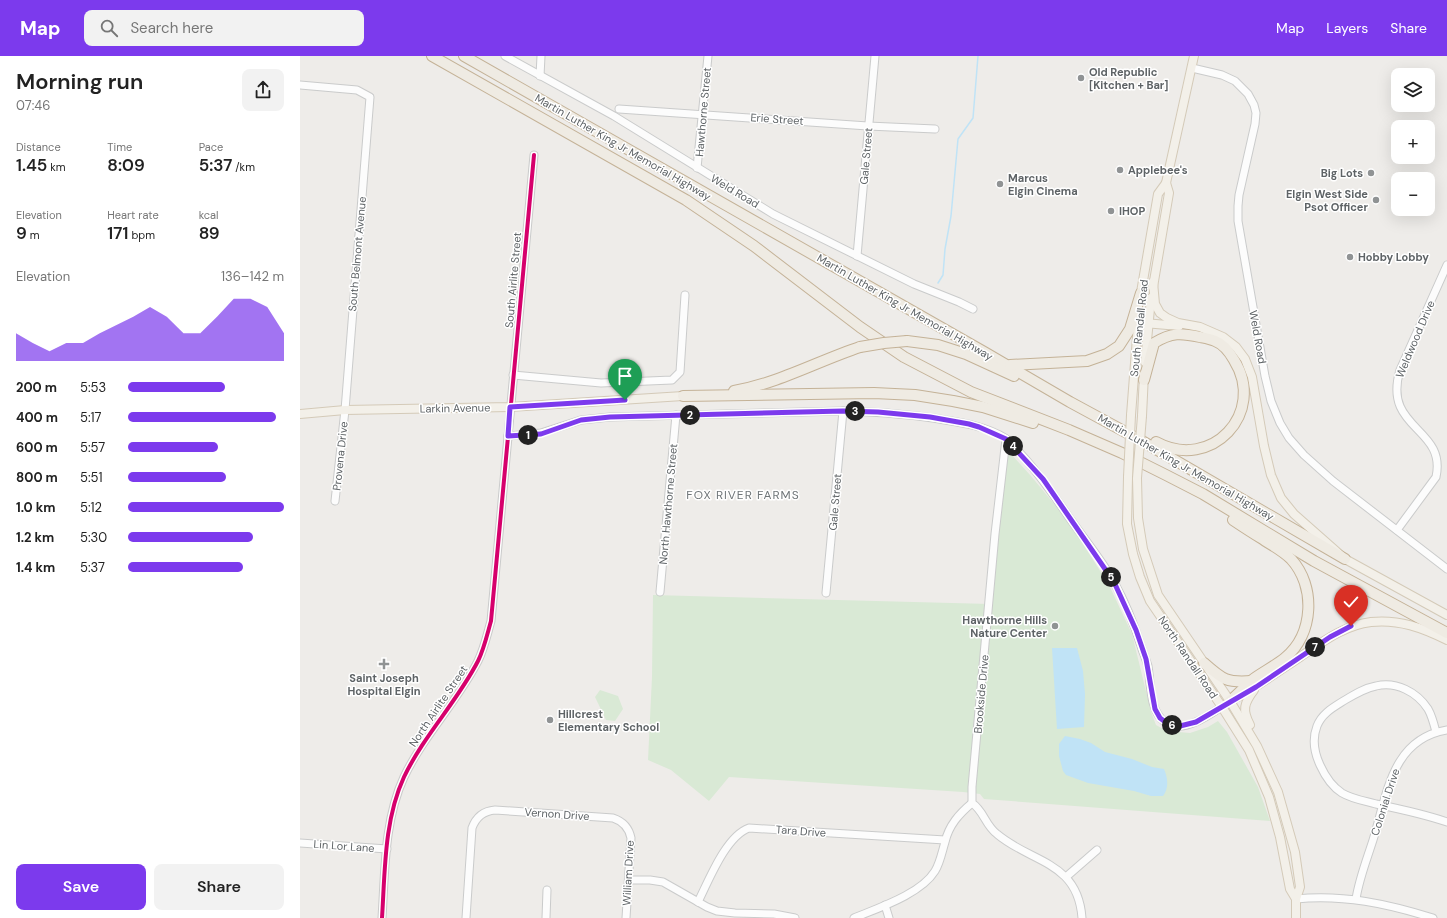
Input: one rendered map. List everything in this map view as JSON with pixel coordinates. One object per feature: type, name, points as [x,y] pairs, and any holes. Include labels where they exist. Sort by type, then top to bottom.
[{"type":"highway","name":"Martin Luther King Jr Memorial Highway","points":[[432,56],[686,200],[754,246],[837,311],[904,357],[971,392],[1122,453],[1203,494],[1314,561],[1447,633]]},
{"type":"highway","name":"Martin Luther King Jr Memorial Highway","points":[[464,56],[1070,402],[1142,441],[1345,559]]},
{"type":"highway","points":[[1010,365],[1087,361],[1107,354],[1119,346],[1130,329],[1141,293]]},
{"type":"highway","points":[[986,353],[1161,445],[1181,451],[1203,448],[1219,441],[1232,428],[1239,415],[1244,398],[1244,384],[1239,367],[1230,353],[1216,341],[1190,335],[1181,334],[1166,336],[1154,343],[1144,380]]},
{"type":"highway","points":[[683,396],[747,389],[773,382],[860,347],[884,342],[907,341],[938,345],[966,354],[1070,402]]},
{"type":"highway","points":[[683,396],[874,393],[915,395],[953,400],[983,407],[1122,453]]},
{"type":"highway","points":[[1203,494],[1217,509],[1286,555],[1291,560],[1301,574],[1306,587],[1309,603],[1305,630],[1297,644],[1286,658],[1226,704]]},
{"type":"highway","points":[[1204,663],[1217,675],[1226,680],[1254,684]]},
{"type":"main road","name":"South Randall Road","points":[[1128,477],[1130,415],[1141,293],[1158,194],[1166,183],[1194,56]]},
{"type":"main road","name":"South Randall Road","points":[[1137,478],[1153,282],[1169,193],[1166,183]]},
{"type":"main road","points":[[1153,282],[1155,304],[1160,313],[1178,323],[1200,327],[1223,337],[1236,347],[1245,359],[1252,376],[1264,446],[1271,475],[1281,498],[1294,514],[1345,559],[1447,615]]},
{"type":"main road","points":[[1138,322],[1200,327]]},
{"type":"main road","name":"Larkin Avenue","points":[[300,414],[345,410],[510,407],[683,396]]},
{"type":"main road","name":"North Randall Road","points":[[1128,477],[1127,524],[1133,554],[1150,601],[1257,746],[1278,792],[1295,852],[1300,887],[1296,899],[1296,918]]},
{"type":"main road","name":"North Randall Road","points":[[1137,478],[1138,518],[1143,549],[1158,595],[1204,663],[1249,750],[1269,797],[1280,837],[1290,889],[1296,899]]},
{"type":"main road","points":[[1266,764],[1263,748],[1246,718],[1245,712],[1245,705],[1254,684],[1330,637],[1351,626],[1370,622],[1391,622],[1416,626],[1447,640]]},
{"type":"street","name":"Weld Road","points":[[505,56],[614,116],[773,214],[914,284],[973,309]]},
{"type":"street","points":[[540,76],[541,56]]},
{"type":"street","name":"Hawthorne Street","points":[[697,168],[708,56]]},
{"type":"street","name":"Gale Street","points":[[857,256],[875,56]]},
{"type":"street","name":"Weld Road","points":[[1192,68],[1235,81],[1248,94],[1255,109],[1255,124],[1239,195],[1237,213],[1262,363],[1275,412],[1289,438],[1310,462],[1447,569]]},
{"type":"street","name":"South Belmont Avenue","points":[[300,85],[358,90],[370,97],[345,410]]},
{"type":"street","name":"Erie Street","points":[[619,109],[868,126],[935,129]]},
{"type":"street","name":"South Airlite Street","points":[[510,407],[534,156]]},
{"type":"street","name":"Weldwood Drive","points":[[1397,530],[1436,477],[1439,470],[1440,454],[1437,447],[1433,441],[1404,412],[1398,398],[1396,387],[1400,370],[1447,265]]},
{"type":"street","points":[[513,375],[602,383],[672,380],[680,372],[685,295]]},
{"type":"street","name":"North Airlite Street","points":[[382,918],[387,849],[391,818],[404,778],[419,748],[462,688],[478,661],[491,621],[510,407]]},
{"type":"street","name":"Provena Drive","points":[[335,501],[345,410]]},
{"type":"street","points":[[508,436],[541,434],[581,420],[610,417],[843,411],[894,413],[945,420],[979,427],[1006,439],[1043,479],[1114,582],[1133,624],[1148,666],[1154,703],[1160,718],[1166,723],[1172,725],[1186,725],[1196,722],[1226,704]]},
{"type":"street","name":"Gale Street","points":[[826,593],[843,411]]},
{"type":"street","name":"North Hawthorne Street","points":[[660,592],[676,415]]},
{"type":"street","name":"Brookside Drive","points":[[972,803],[972,787],[988,604],[1006,439]]},
{"type":"street","points":[[1436,732],[1428,709],[1418,697],[1403,688],[1388,685],[1376,686],[1362,691],[1329,710],[1320,720],[1315,732],[1314,746],[1318,761],[1328,780],[1342,793],[1348,796],[1447,822]]},
{"type":"street","name":"Colonial Drive","points":[[1356,899],[1391,777],[1399,760],[1416,744],[1436,732],[1447,730]]},
{"type":"street","points":[[854,918],[918,889],[924,884],[935,872],[945,840],[952,826],[960,813],[972,803],[979,807],[988,824],[1003,840],[1048,863],[1066,877],[1074,889],[1080,903],[1082,918]]},
{"type":"street","name":"Vernon Drive","points":[[466,918],[472,828],[476,818],[483,813],[491,810],[500,810],[613,818],[620,821],[627,828]]},
{"type":"street","name":"William Drive","points":[[626,918],[631,838],[627,828]]},
{"type":"street","name":"Tara Drive","points":[[698,902],[729,845],[738,834],[749,828],[945,840]]},
{"type":"street","name":"Lin Lor Lane","points":[[300,843],[387,849]]},
{"type":"street","points":[[1066,877],[1097,850]]},
{"type":"street","points":[[629,880],[650,880],[663,882],[717,911],[774,914],[795,918]]},
{"type":"street","points":[[546,918],[547,890]]},
{"type":"street","points":[[1296,899],[1325,897],[1356,899],[1403,909],[1433,918]]},
{"type":"street","points":[[885,905],[890,918]]},
{"type":"green space","name":"Hawthorne Hills Nature Center","points":[[1011,454],[1069,522],[1109,585],[1132,634],[1151,712],[1156,725],[1167,731],[1190,733],[1208,727],[1218,721],[1227,732],[1258,787],[1270,821],[984,799],[980,794],[963,792],[729,777],[709,801],[671,770],[648,760],[652,677],[653,595],[990,604],[1007,457]]},
{"type":"green space","points":[[600,690],[618,696],[623,709],[615,721],[606,720],[595,697]]},
{"type":"water","points":[[1052,648],[1077,648],[1083,671],[1085,694],[1084,727],[1057,729]]},
{"type":"water","points":[[1065,736],[1091,743],[1105,752],[1132,759],[1152,767],[1164,769],[1167,783],[1165,793],[1163,796],[1151,796],[1134,791],[1088,783],[1066,775],[1063,771],[1059,756],[1059,744]]},
{"type":"waterway","points":[[938,283],[943,275],[945,249],[951,216],[958,139],[973,118],[978,56]]},
{"type":"cycle path","points":[[382,918],[389,828],[397,794],[404,777],[421,747],[470,676],[484,647],[491,621],[534,155]]},
{"type":"cycle path","points":[[508,436],[541,433],[581,420],[610,417],[843,411],[920,416],[953,421],[983,428],[1005,438],[1032,467],[1114,582],[1129,613],[1147,663],[1153,704],[1160,717],[1165,722],[1173,726],[1190,724],[1208,716],[1230,701]]},
{"type":"place","name":"Old Republic [Kitchen + Bar]","points":[[1081,78]]},
{"type":"place","name":"Applebee's","points":[[1120,170]]},
{"type":"place","name":"Big Lots","points":[[1371,173]]},
{"type":"place","name":"Marcus Elgin Cinema","points":[[1000,184]]},
{"type":"place","name":"Elgin West Side Psot Officer","points":[[1376,200]]},
{"type":"place","name":"IHOP","points":[[1111,211]]},
{"type":"place","name":"Hobby Lobby","points":[[1350,257]]},
{"type":"place","name":"Hawthorne Hills Nature Center","points":[[1055,626]]},
{"type":"place","name":"Saint Joseph Hospital Elgin","points":[[384,664]]},
{"type":"place","name":"Hillcrest Elementary School","points":[[550,720]]},
{"type":"district","name":"FOX RIVER FARMS","points":[[743,495]]},
{"type":"route","points":[[625,400],[510,407],[508,436],[541,434],[581,420],[610,417],[843,411],[894,413],[930,417],[969,424],[1006,439],[1043,479],[1114,582],[1136,630],[1146,659],[1155,709],[1160,718],[1168,724],[1180,726],[1186,725],[1196,722],[1211,714],[1230,701],[1256,687],[1330,637],[1351,626]]}]
